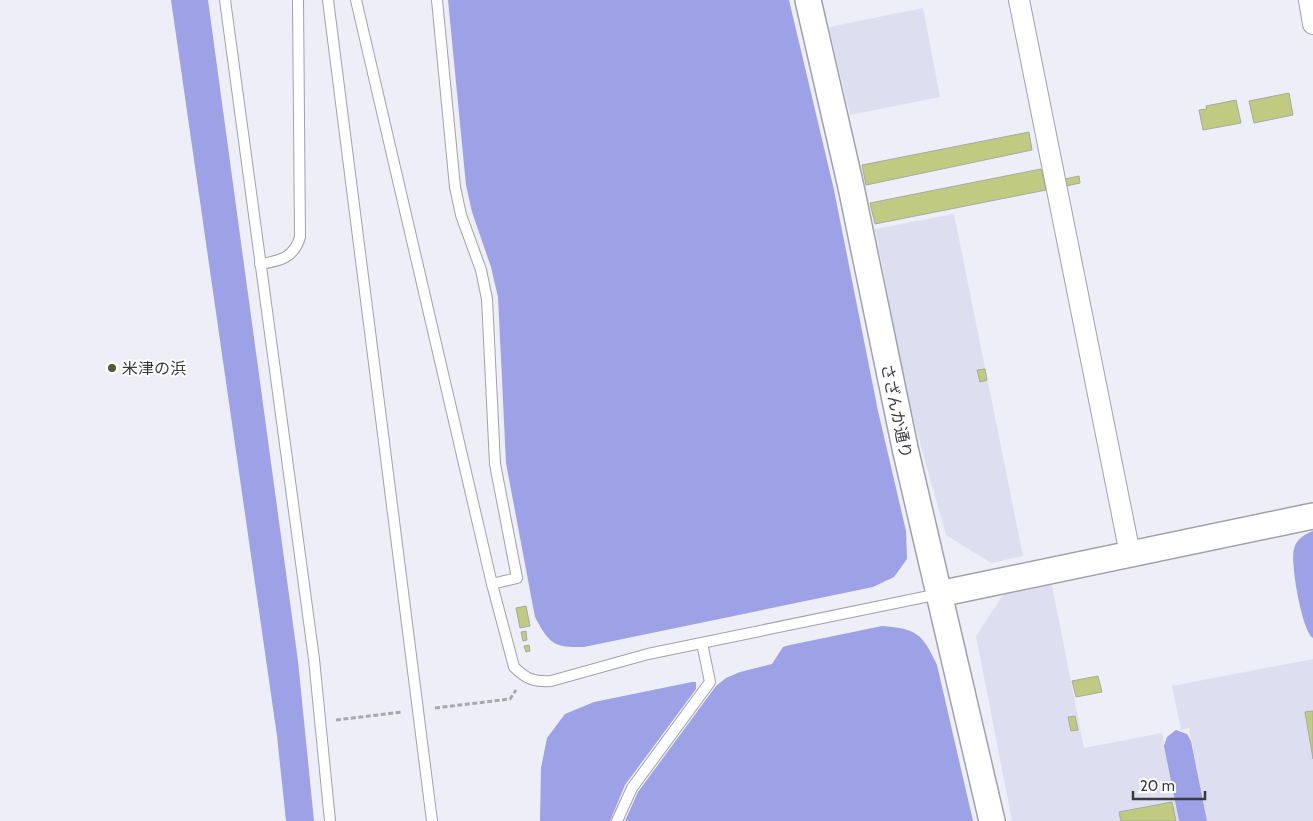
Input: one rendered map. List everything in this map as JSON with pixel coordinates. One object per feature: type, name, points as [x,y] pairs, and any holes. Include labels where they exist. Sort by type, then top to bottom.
[{"type":"street","name":"さざんか通り","points":[[808,0],[851,187],[897,415],[992,821]]},
{"type":"street","points":[[1019,0],[1130,554]]},
{"type":"street","points":[[1309,0],[1313,24]]},
{"type":"street","points":[[939,594],[1313,516]]},
{"type":"lane","points":[[225,0],[314,659],[330,821]]},
{"type":"lane","points":[[260,264],[280,261],[289,256],[296,248],[300,237],[298,0]]},
{"type":"lane","points":[[328,0],[432,821]]},
{"type":"lane","points":[[356,0],[492,584],[509,654],[514,667],[524,677],[537,682],[551,681],[648,654],[939,594]]},
{"type":"lane","points":[[437,0],[458,201],[480,270],[487,299],[495,464],[517,578],[492,584]]},
{"type":"lane","points":[[617,821],[632,788],[710,682],[702,643]]},
{"type":"path","points":[[427,709],[510,699],[524,677]]},
{"type":"path","points":[[342,720],[409,711]]},
{"type":"shaded area","points":[[171,0],[208,0],[298,661],[314,821],[286,821],[277,736]]},
{"type":"shaded area","points":[[448,0],[789,0],[834,190],[878,411],[906,531],[907,559],[894,577],[873,587],[584,647],[559,645],[544,633],[535,617],[506,463],[498,297],[491,267],[472,212],[466,185]]},
{"type":"shaded area","points":[[923,8],[940,97],[850,115],[829,27]]},
{"type":"shaded area","points":[[954,214],[1023,556],[991,563],[946,535],[909,404],[875,229]]},
{"type":"shaded area","points":[[1313,531],[1313,638],[1309,633],[1301,610],[1295,581],[1293,556],[1295,545],[1299,540],[1304,535]]},
{"type":"shaded area","points":[[1052,585],[1084,748],[1162,733],[1179,821],[1012,821],[976,636],[1003,595]]},
{"type":"shaded area","points":[[882,626],[911,631],[917,635],[927,646],[937,665],[973,821],[625,821],[638,792],[716,686],[726,678],[740,672],[772,664],[783,647]]},
{"type":"shaded area","points":[[1313,659],[1313,821],[1207,821],[1189,728],[1181,730],[1172,686]]},
{"type":"shaded area","points":[[696,682],[696,689],[625,785],[610,821],[540,821],[541,768],[547,738],[565,714],[594,702]]},
{"type":"shaded area","points":[[1176,730],[1187,734],[1191,741],[1207,821],[1179,821],[1164,746],[1167,737]]},
{"type":"building","points":[[1289,93],[1293,115],[1254,123],[1249,101]]},
{"type":"building","points":[[1236,100],[1241,123],[1203,130],[1199,110],[1207,109],[1206,106]]},
{"type":"building","points":[[1029,132],[1032,150],[866,185],[862,165]]},
{"type":"building","points":[[1041,169],[1046,190],[875,224],[870,203]]},
{"type":"building","points":[[1079,176],[1080,183],[1066,186],[1065,179]]},
{"type":"building","points":[[985,369],[987,380],[980,382],[977,370]]},
{"type":"building","points":[[526,606],[530,626],[520,628],[516,608]]},
{"type":"building","points":[[526,631],[527,640],[523,641],[521,632]]},
{"type":"building","points":[[529,645],[530,651],[526,652],[524,646]]},
{"type":"building","points":[[1098,676],[1102,692],[1076,697],[1072,681]]},
{"type":"building","points":[[1313,711],[1313,759],[1305,712]]},
{"type":"building","points":[[1075,716],[1078,730],[1071,731],[1068,717]]},
{"type":"building","points":[[1172,802],[1176,821],[1121,821],[1119,812]]},
{"type":"place","name":"米津の浜","points":[[112,368]]}]
